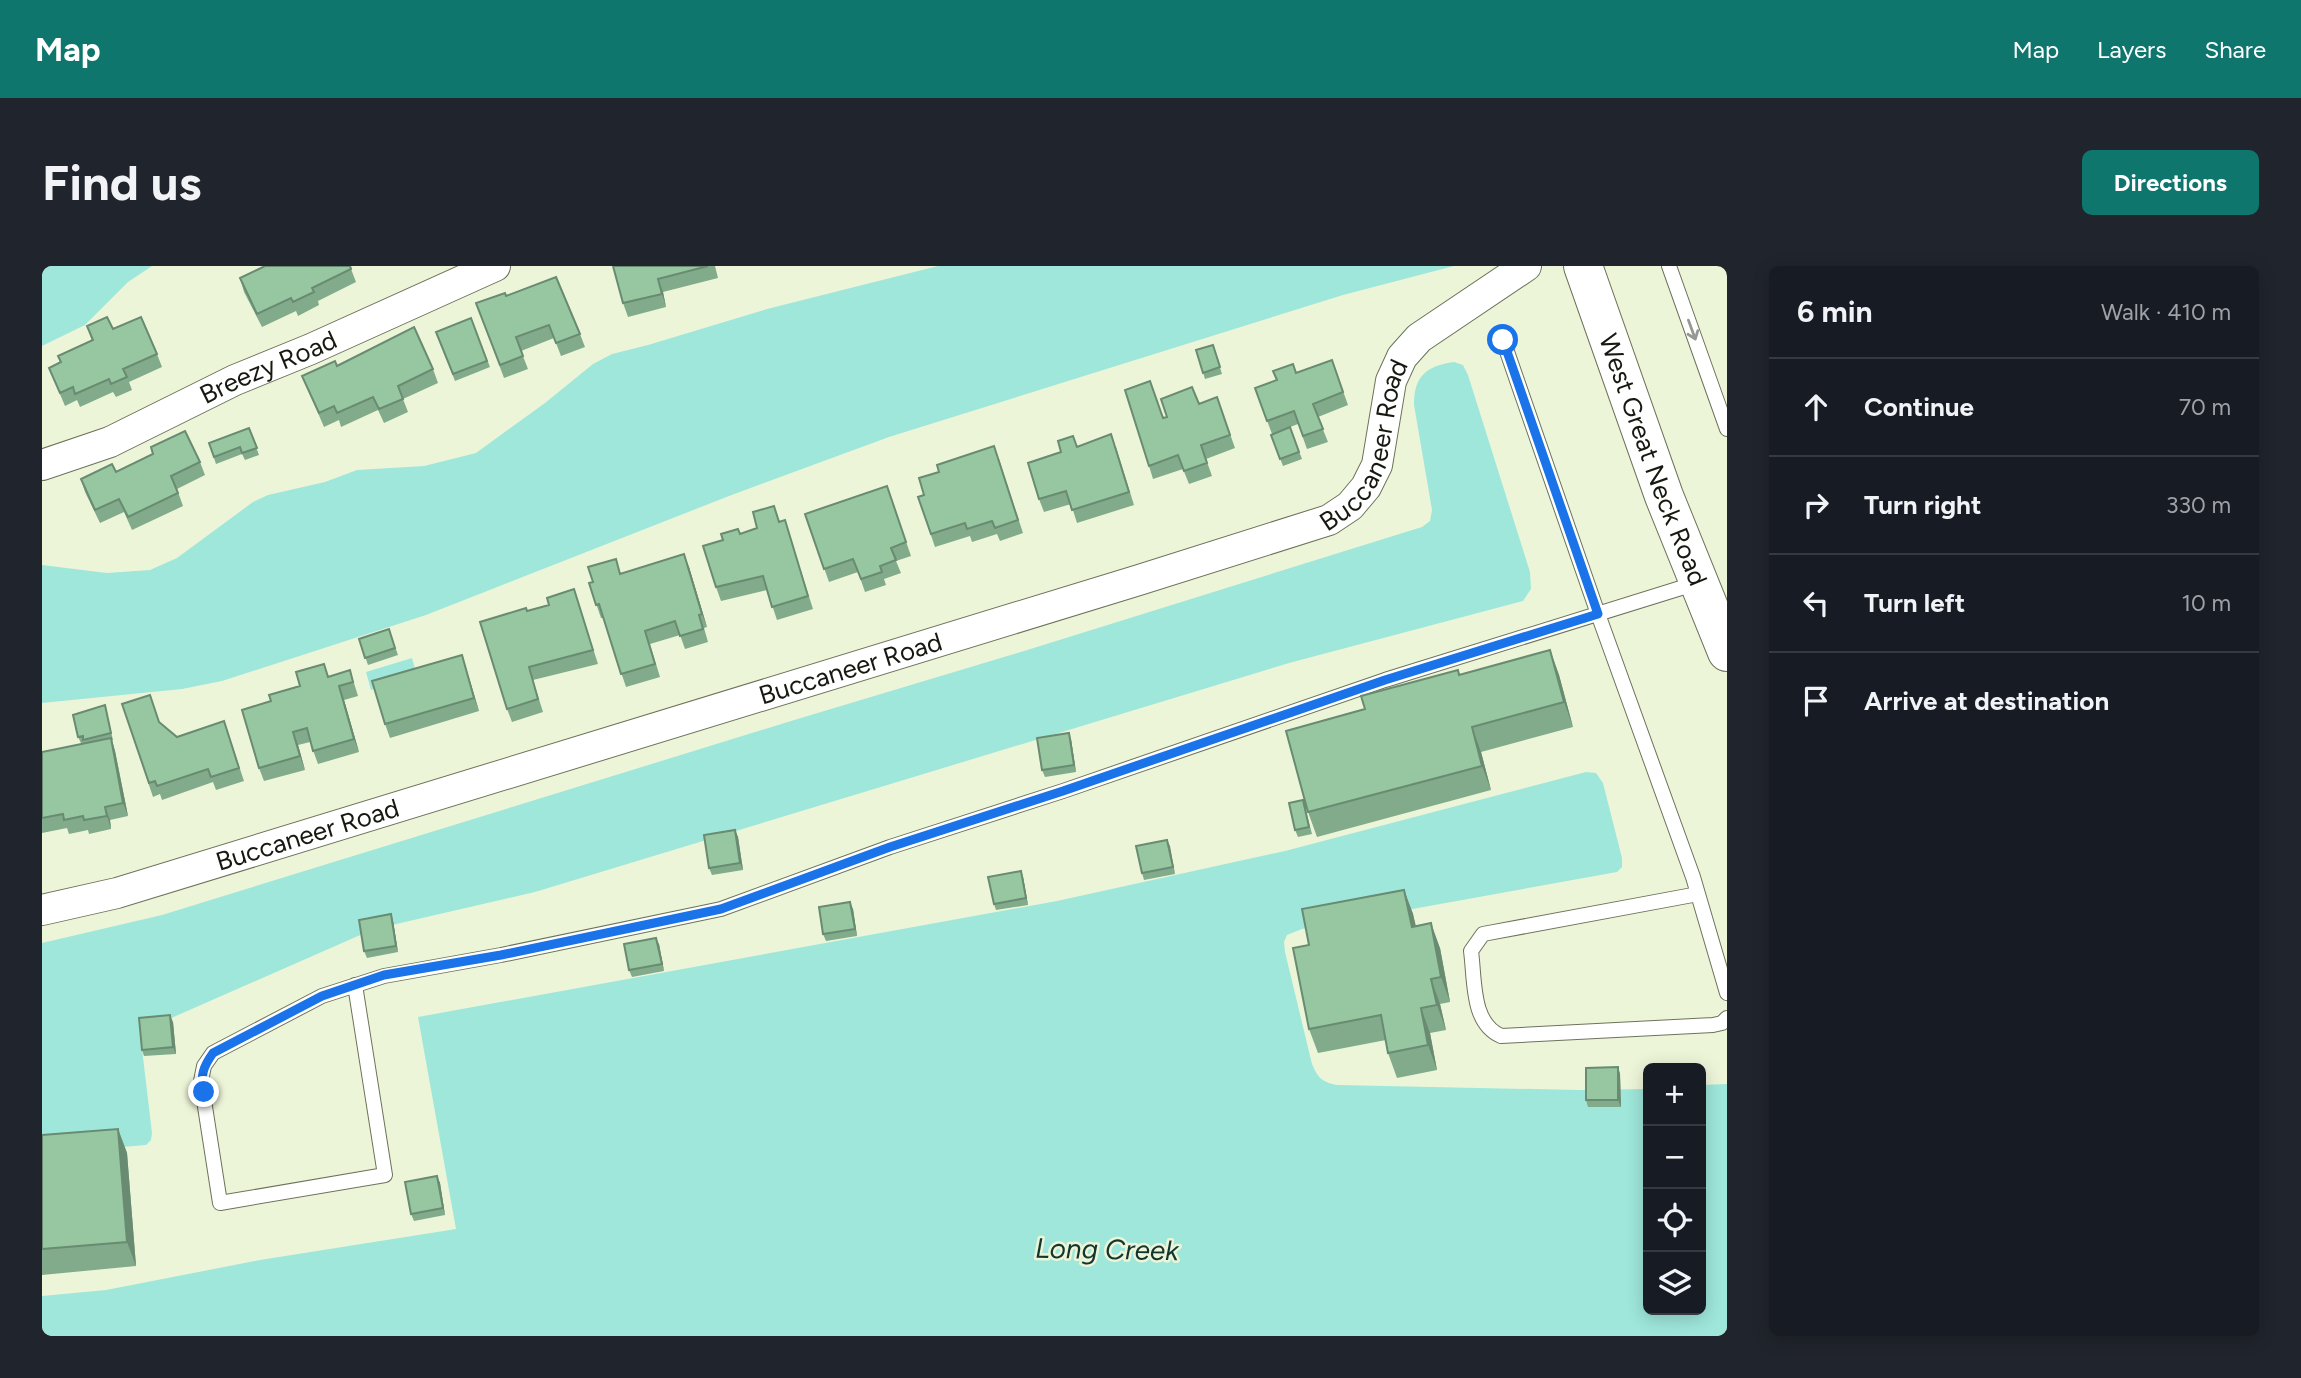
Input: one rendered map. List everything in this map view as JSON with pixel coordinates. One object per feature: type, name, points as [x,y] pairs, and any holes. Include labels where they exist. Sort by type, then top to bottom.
[{"type":"street","name":"Breezy Road","points":[[42,465],[110,442],[235,380],[311,349],[495,266]]},
{"type":"street","name":"Buccaneer Road","points":[[42,910],[130,889],[1329,520],[1350,506],[1366,487],[1377,464],[1391,381],[1402,357],[1419,338],[1526,266]]},
{"type":"street","name":"West Great Neck Road","points":[[1583,266],[1664,496],[1727,652]]},
{"type":"lane","points":[[1669,266],[1727,429]]},
{"type":"lane","points":[[1503,340],[1698,894],[1727,993]]},
{"type":"lane","points":[[355,985],[385,1175],[219,1203],[201,1080],[204,1066],[213,1053],[322,996],[384,975],[501,955],[721,909],[890,847],[1063,791],[1385,680],[1698,582]]},
{"type":"lane","points":[[1698,894],[1483,934],[1471,951],[1480,1017],[1489,1031],[1501,1036],[1713,1025],[1722,1023],[1727,1018]]},
{"type":"water","points":[[42,266],[152,266],[128,282],[85,325],[42,346]]},
{"type":"water","points":[[938,266],[1454,266],[1343,295],[889,437],[729,496],[426,615],[222,681],[182,689],[42,703],[42,565],[107,573],[150,570],[177,558],[253,502],[268,495],[325,482],[357,470],[424,466],[476,453],[593,364],[612,354],[767,309]]},
{"type":"water","points":[[1454,362],[1463,365],[1468,375],[1530,572],[1531,589],[1523,601],[1289,663],[535,892],[379,928],[160,1023],[142,1049],[152,1133],[151,1140],[146,1145],[42,1154],[42,943],[162,915],[1422,527],[1430,521],[1432,510],[1414,405],[1416,387],[1429,370]]},
{"type":"water","points":[[412,658],[417,676],[371,690],[366,672]]},
{"type":"water","name":"Long Creek","points":[[1586,772],[1596,773],[1603,783],[1622,858],[1622,867],[1617,872],[1302,929],[1287,935],[1284,942],[1285,952],[1312,1064],[1321,1079],[1328,1082],[1337,1085],[1643,1089],[1643,1315],[1706,1315],[1706,1085],[1727,1084],[1727,1336],[42,1336],[42,1296],[106,1290],[260,1260],[456,1229],[418,1017],[1057,901],[1285,851]]},
{"type":"building","points":[[265,266],[350,266],[351,269],[312,288],[314,292],[293,302],[291,298],[257,314],[240,278]]},
{"type":"building","points":[[613,266],[708,266],[658,279],[662,294],[623,303]]},
{"type":"building","points":[[556,277],[580,334],[556,343],[549,325],[516,337],[523,356],[500,365],[476,303],[505,293],[506,296]]},
{"type":"building","points":[[107,317],[113,329],[141,317],[157,354],[123,369],[127,377],[111,384],[109,379],[75,394],[73,387],[60,393],[49,368],[61,362],[58,356],[93,340],[87,326]]},
{"type":"building","points":[[471,318],[487,361],[453,374],[436,332]]},
{"type":"building","points":[[414,327],[433,369],[398,386],[403,399],[379,409],[373,397],[337,413],[334,406],[319,413],[302,376],[335,361],[337,366]]},
{"type":"building","points":[[1213,345],[1220,367],[1203,373],[1196,350]]},
{"type":"building","points":[[1332,360],[1343,392],[1313,404],[1323,429],[1303,436],[1294,411],[1267,421],[1255,388],[1277,380],[1273,371],[1293,364],[1296,373]]},
{"type":"building","points":[[1150,381],[1163,418],[1167,417],[1161,399],[1192,387],[1199,404],[1217,397],[1230,435],[1201,445],[1207,463],[1184,471],[1178,455],[1149,466],[1125,390]]},
{"type":"building","points":[[1290,427],[1299,452],[1280,459],[1271,435]]},
{"type":"building","points":[[249,428],[257,448],[242,453],[240,447],[214,457],[209,443]]},
{"type":"building","points":[[185,431],[200,462],[171,476],[178,493],[128,517],[119,499],[95,510],[81,479],[112,464],[116,472],[153,454],[151,447]]},
{"type":"building","points":[[1111,434],[1129,492],[1072,510],[1066,491],[1039,499],[1028,463],[1061,452],[1058,441],[1073,436],[1077,447]]},
{"type":"building","points":[[994,446],[1018,520],[995,528],[992,521],[967,529],[965,523],[931,534],[918,497],[924,495],[919,478],[939,472],[937,465]]},
{"type":"building","points":[[887,486],[906,542],[891,548],[896,560],[880,566],[882,572],[861,579],[853,559],[824,569],[805,514]]},
{"type":"building","points":[[774,506],[779,522],[785,520],[808,596],[772,607],[763,576],[716,587],[703,546],[723,540],[721,534],[738,529],[740,534],[757,528],[753,512]]},
{"type":"building","points":[[684,554],[702,614],[699,615],[703,629],[680,636],[675,621],[645,631],[655,664],[621,674],[599,604],[596,605],[589,583],[593,582],[588,567],[616,559],[620,574]]},
{"type":"building","points":[[574,589],[593,650],[529,667],[538,699],[507,709],[480,622],[526,608],[527,611],[549,605],[547,598]]},
{"type":"building","points":[[389,629],[395,648],[365,658],[359,639]]},
{"type":"building","points":[[1550,650],[1564,702],[1472,727],[1482,766],[1308,812],[1286,731],[1365,709],[1361,696],[1458,670],[1459,675]]},
{"type":"building","points":[[462,655],[474,698],[385,724],[372,681]]},
{"type":"building","points":[[324,664],[328,677],[350,670],[353,682],[339,686],[354,739],[313,751],[307,728],[293,732],[300,756],[259,768],[242,710],[271,701],[269,695],[300,686],[296,672]]},
{"type":"building","points":[[150,695],[159,722],[177,737],[224,721],[239,768],[211,777],[208,769],[157,786],[155,781],[149,783],[122,704]]},
{"type":"building","points":[[105,705],[111,733],[83,740],[83,736],[78,737],[73,715]]},
{"type":"building","points":[[1069,733],[1074,765],[1042,770],[1037,738]]},
{"type":"building","points":[[111,738],[123,803],[105,807],[107,816],[84,820],[83,816],[64,820],[63,814],[42,818],[42,752]]},
{"type":"building","points":[[1303,800],[1309,827],[1295,830],[1289,803]]},
{"type":"building","points":[[735,830],[740,863],[709,868],[704,835]]},
{"type":"building","points":[[1167,840],[1173,867],[1142,873],[1136,846]]},
{"type":"building","points":[[1021,871],[1026,898],[994,904],[988,877]]},
{"type":"building","points":[[1404,890],[1412,927],[1431,923],[1441,977],[1431,979],[1437,1005],[1421,1008],[1428,1045],[1388,1053],[1381,1015],[1309,1029],[1293,948],[1309,945],[1302,909]]},
{"type":"building","points":[[850,902],[855,929],[823,934],[819,907]]},
{"type":"building","points":[[391,914],[396,946],[364,951],[359,920]]},
{"type":"building","points":[[656,938],[662,964],[629,970],[624,944]]},
{"type":"building","points":[[170,1015],[173,1047],[142,1050],[139,1018]]},
{"type":"building","points":[[1618,1067],[1618,1100],[1586,1100],[1586,1068]]},
{"type":"building","points":[[118,1129],[127,1242],[42,1249],[42,1135]]},
{"type":"building","points":[[437,1176],[443,1208],[411,1214],[405,1182]]},
{"type":"route","points":[[204,1092],[201,1080],[204,1066],[213,1053],[322,996],[384,975],[501,955],[721,909],[890,847],[1063,791],[1385,680],[1598,614],[1503,340]]}]
